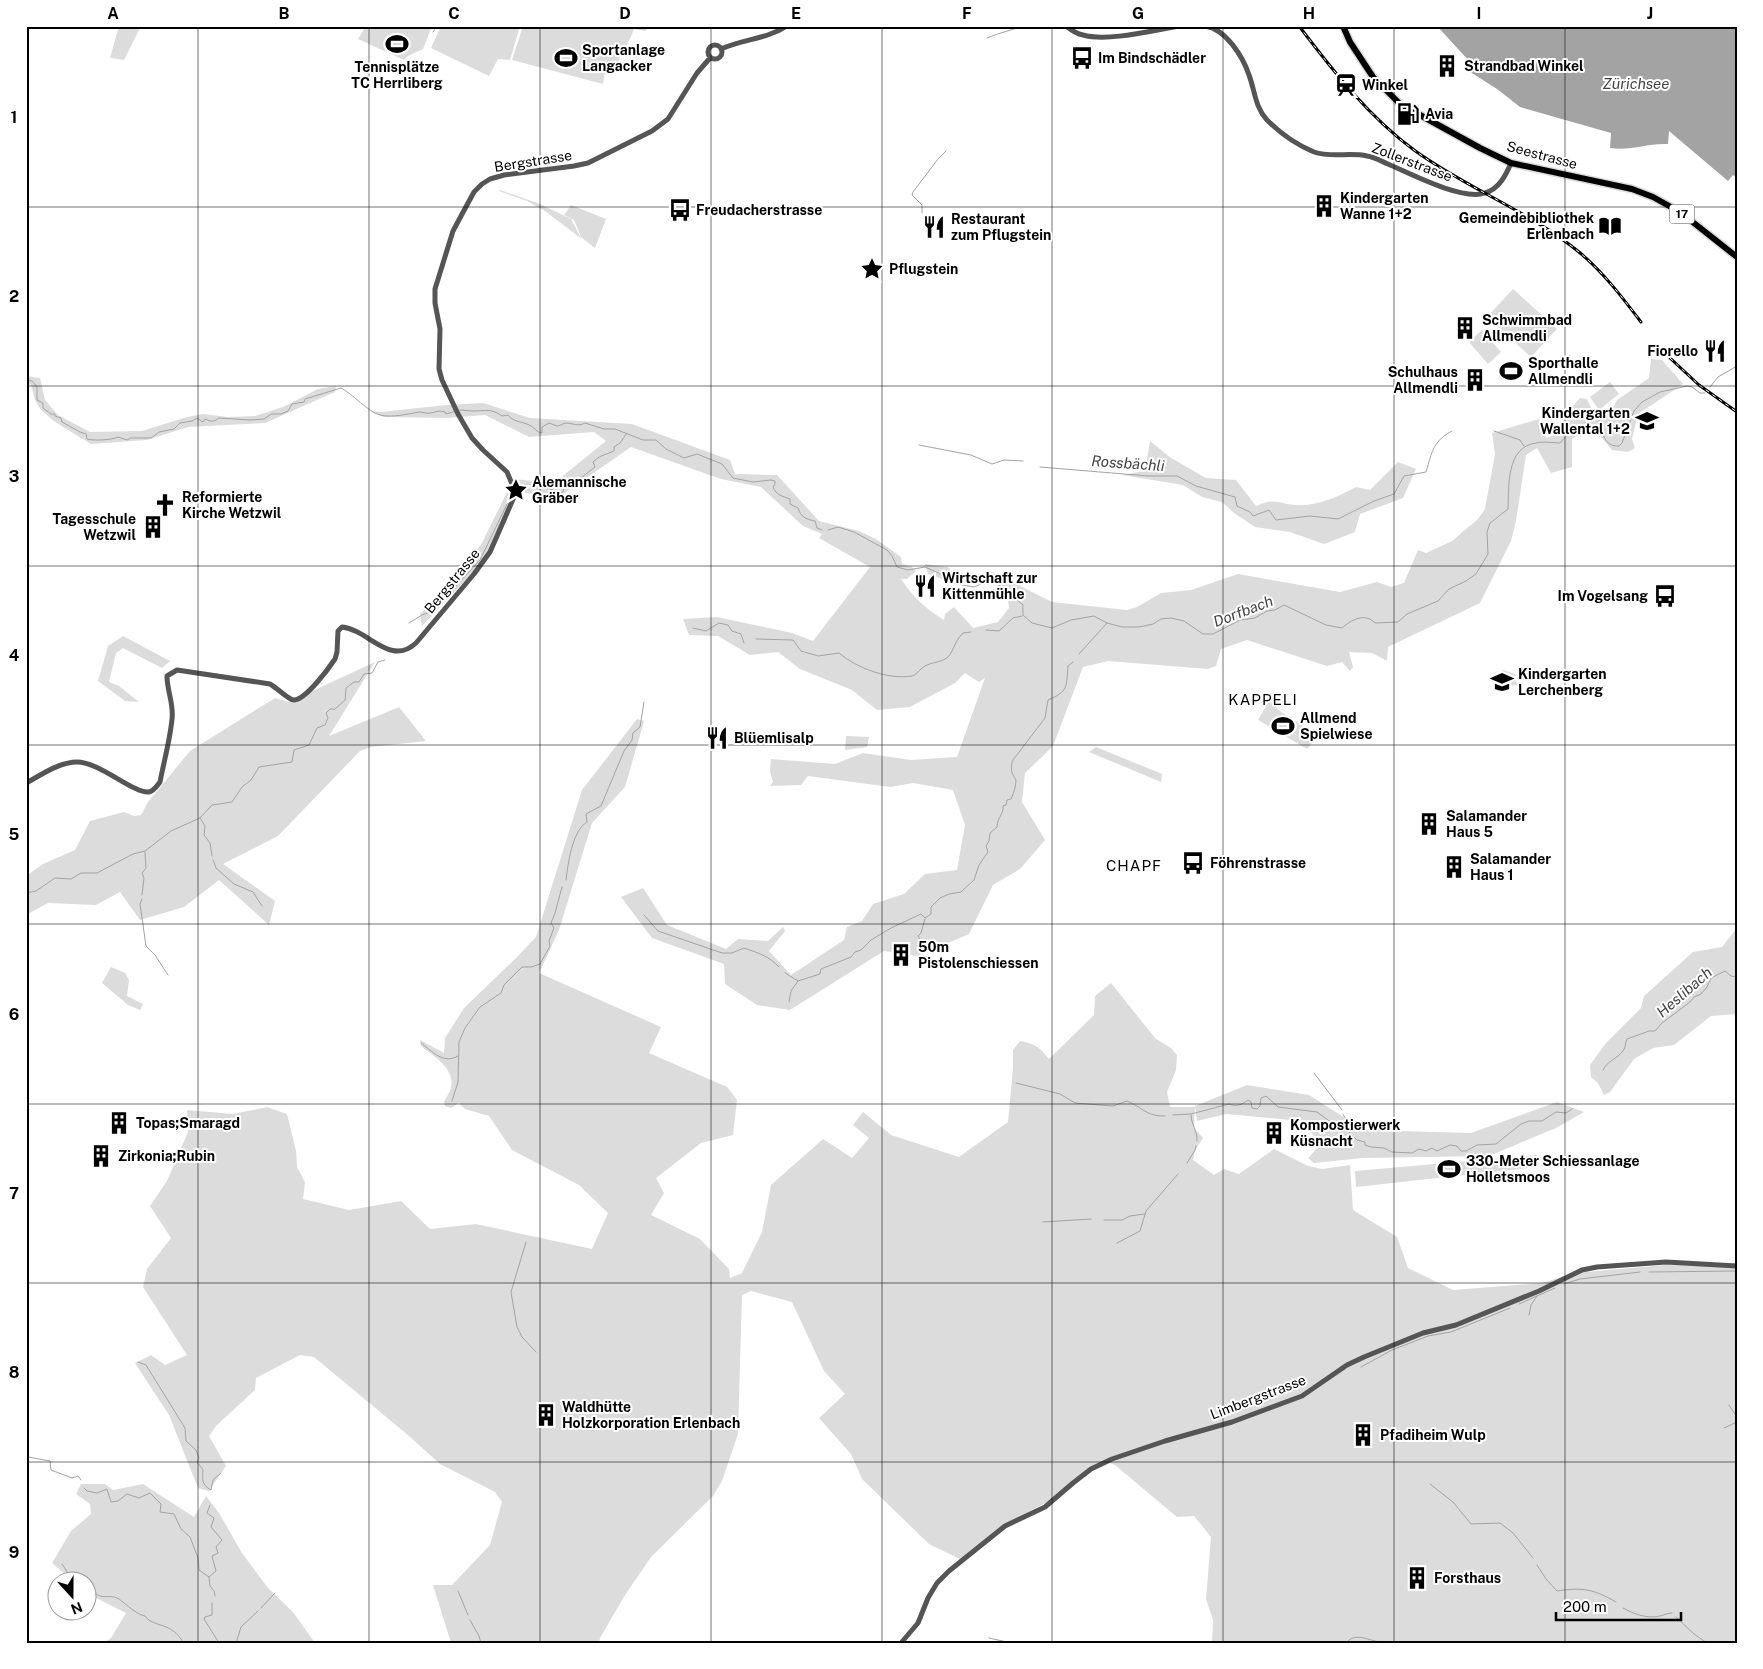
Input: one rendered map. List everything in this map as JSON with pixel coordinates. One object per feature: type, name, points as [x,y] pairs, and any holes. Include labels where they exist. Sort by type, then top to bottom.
[{"type":"main road","name":"Seestrasse","points":[[1344,26],[1350,42],[1373,77],[1400,104],[1511,163],[1632,189],[1653,197],[1680,212],[1737,257]]},
{"type":"street","name":"Bergstrasse","points":[[721,49],[738,42],[768,35],[787,26]]},
{"type":"street","points":[[1066,26],[1080,35],[1095,37],[1116,36],[1180,26]]},
{"type":"street","name":"Zollerstrasse","points":[[1205,26],[1221,33],[1242,59],[1249,75],[1255,100],[1266,118],[1281,132],[1308,149],[1327,155],[1351,154],[1368,156],[1436,185],[1476,195],[1484,194],[1500,182],[1511,163]]},
{"type":"street","name":"Bergstrasse","points":[[716,45],[721,49],[722,53],[719,58],[714,60],[710,58],[707,52],[711,46],[716,45]]},
{"type":"street","name":"Bergstrasse","points":[[26,783],[58,766],[79,762],[110,773],[137,790],[148,792],[155,789],[160,782],[172,719],[172,704],[167,687],[167,676],[177,670],[270,684],[279,688],[287,698],[293,700],[299,699],[306,693],[335,659],[338,631],[342,627],[352,628],[393,651],[404,651],[412,647],[467,583],[490,552],[514,497],[512,484],[507,472],[472,438],[458,414],[442,380],[439,368],[440,329],[435,303],[435,288],[454,231],[474,192],[482,184],[495,177],[588,163],[652,131],[668,118],[697,73],[710,58]]},
{"type":"street","name":"Limbergstrasse","points":[[901,1643],[918,1624],[928,1598],[937,1583],[949,1571],[1005,1526],[1045,1507],[1072,1483],[1092,1469],[1112,1459],[1165,1440],[1232,1422],[1302,1396],[1347,1365],[1364,1357],[1423,1333],[1456,1325],[1582,1270],[1597,1267],[1666,1262],[1737,1266]]},
{"type":"shaded area","points":[[119,26],[141,26],[124,60],[110,58]]},
{"type":"shaded area","name":"Tennisplätze TC Herrliberg","points":[[366,26],[432,26],[423,49],[404,60],[358,39]]},
{"type":"shaded area","points":[[441,26],[520,26],[510,60],[498,59],[489,76],[431,48]]},
{"type":"shaded area","name":"Sportanlage Langacker","points":[[523,26],[648,26],[646,31],[634,29],[615,68],[606,67],[603,84],[512,60]]},
{"type":"shaded area","points":[[500,190],[540,204],[571,219],[581,238],[595,249],[545,211]]},
{"type":"shaded area","points":[[571,205],[606,219],[595,248],[581,237],[574,220],[564,215]]},
{"type":"shaded area","points":[[1513,289],[1557,329],[1531,357],[1487,317]]},
{"type":"shaded area","points":[[1482,330],[1501,352],[1488,364],[1469,342]]},
{"type":"shaded area","points":[[1651,359],[1662,360],[1683,384],[1638,414],[1632,439],[1635,448],[1628,452],[1612,450],[1597,432],[1583,431],[1572,439],[1572,467],[1551,473],[1537,448],[1526,455],[1511,541],[1480,603],[1388,647],[1387,661],[1372,653],[1349,652],[1353,667],[1350,671],[1342,662],[1327,666],[1247,640],[1221,649],[1216,666],[1208,669],[1108,661],[1083,667],[1053,746],[1025,773],[1022,802],[1045,840],[1020,869],[993,885],[969,934],[918,956],[884,951],[790,1010],[757,1005],[725,984],[724,964],[652,938],[621,897],[643,888],[667,925],[726,949],[738,939],[768,941],[783,927],[785,931],[769,951],[791,975],[844,940],[847,927],[862,921],[873,904],[904,894],[925,874],[957,870],[965,825],[953,790],[913,783],[890,787],[808,776],[801,785],[770,786],[773,782],[770,771],[771,759],[835,764],[863,753],[911,760],[957,757],[985,678],[979,682],[965,673],[955,683],[910,707],[877,710],[852,690],[800,669],[778,652],[750,655],[718,636],[689,635],[683,619],[717,617],[792,633],[813,641],[870,567],[819,538],[822,534],[803,526],[761,487],[721,479],[631,447],[556,499],[517,491],[513,479],[554,483],[606,441],[594,432],[529,437],[485,415],[447,418],[384,417],[372,411],[381,412],[483,403],[530,418],[632,424],[730,460],[735,474],[777,475],[819,521],[859,531],[876,539],[901,557],[902,564],[912,567],[916,571],[907,579],[901,579],[915,597],[931,611],[944,620],[945,614],[954,607],[973,628],[998,622],[1009,608],[1007,590],[990,582],[972,581],[957,584],[928,574],[925,564],[948,567],[957,577],[992,572],[1052,602],[1127,610],[1137,607],[1161,593],[1191,590],[1238,574],[1340,592],[1377,582],[1391,587],[1404,583],[1418,550],[1426,553],[1452,541],[1478,519],[1485,509],[1495,454],[1492,433],[1539,419],[1546,438],[1561,433],[1565,414],[1573,408],[1571,408],[1580,398],[1587,399],[1591,408],[1610,414],[1617,400],[1649,378]]},
{"type":"shaded area","points":[[26,376],[40,378],[45,400],[58,415],[90,432],[142,431],[203,414],[228,417],[255,416],[283,407],[318,389],[336,386],[335,392],[265,423],[188,427],[147,440],[91,444],[55,422],[41,410],[35,400],[31,385],[26,383]]},
{"type":"shaded area","points":[[1610,382],[1619,394],[1599,410],[1590,397]]},
{"type":"shaded area","points":[[1150,441],[1171,458],[1206,478],[1236,480],[1256,506],[1273,501],[1297,505],[1313,504],[1335,497],[1356,487],[1370,490],[1398,462],[1416,469],[1403,498],[1360,514],[1355,532],[1324,544],[1290,532],[1255,527],[1234,513],[1222,502],[1202,497],[1183,485],[1122,475],[1145,471]]},
{"type":"shaded area","points":[[507,492],[513,498],[496,540],[476,569],[422,626],[420,614],[450,587],[482,543]]},
{"type":"shaded area","points":[[123,636],[170,661],[162,668],[123,648],[116,653],[109,682],[119,686],[139,702],[125,701],[98,681],[108,646]]},
{"type":"shaded area","points":[[375,662],[329,736],[399,707],[426,741],[371,747],[360,751],[278,836],[223,864],[275,901],[269,925],[219,880],[184,907],[140,920],[120,892],[96,905],[48,903],[26,915],[26,876],[43,864],[75,850],[90,821],[124,812],[134,816],[141,815],[148,802],[190,751],[275,698],[293,703],[308,693]]},
{"type":"shaded area","points":[[1503,670],[1515,674],[1517,685],[1509,686],[1507,681],[1493,683],[1492,679]]},
{"type":"shaded area","points":[[1269,701],[1282,713],[1291,717],[1314,735],[1312,743],[1307,749],[1258,720]]},
{"type":"shaded area","points":[[637,719],[644,721],[625,787],[592,823],[559,930],[539,973],[661,1027],[649,1053],[727,1087],[737,1100],[733,1135],[701,1143],[656,1178],[664,1193],[651,1215],[700,1239],[729,1269],[730,1278],[742,1273],[762,1232],[771,1185],[823,1139],[852,1158],[869,1138],[853,1125],[863,1112],[891,1135],[959,1157],[1008,1122],[1013,1050],[1020,1041],[1037,1047],[1049,1059],[1094,1015],[1095,996],[1111,983],[1155,1038],[1172,1049],[1177,1055],[1176,1070],[1167,1092],[1170,1107],[1195,1107],[1194,1128],[1203,1138],[1195,1150],[1193,1160],[1214,1175],[1224,1169],[1239,1174],[1274,1149],[1308,1166],[1322,1169],[1350,1165],[1353,1210],[1397,1237],[1408,1268],[1453,1290],[1542,1283],[1574,1273],[1665,1265],[1737,1266],[1737,1643],[1212,1643],[1213,1620],[1206,1599],[1211,1537],[1194,1516],[1177,1517],[1115,1465],[1103,1461],[1074,1479],[1049,1501],[999,1528],[962,1560],[929,1544],[862,1479],[851,1454],[819,1418],[845,1394],[824,1371],[792,1302],[751,1291],[742,1295],[738,1434],[722,1481],[713,1496],[651,1557],[625,1595],[600,1638],[599,1643],[451,1643],[433,1585],[452,1585],[490,1545],[502,1502],[495,1492],[440,1464],[314,1357],[300,1355],[256,1378],[255,1390],[216,1426],[209,1436],[226,1466],[209,1491],[198,1488],[169,1415],[135,1363],[151,1355],[165,1365],[187,1355],[143,1287],[147,1269],[171,1238],[150,1206],[167,1181],[188,1132],[187,1110],[233,1114],[267,1107],[287,1114],[296,1151],[297,1167],[305,1182],[303,1199],[349,1210],[401,1201],[430,1229],[476,1224],[592,1249],[608,1213],[579,1185],[512,1150],[489,1116],[465,1109],[459,1103],[451,1108],[445,1106],[444,1102],[451,1087],[450,1074],[437,1058],[421,1046],[420,1040],[444,1053],[445,1038],[464,1008],[536,937],[582,790]]},
{"type":"shaded area","points":[[846,736],[869,737],[867,747],[845,750]]},
{"type":"shaded area","points":[[1096,747],[1162,774],[1161,782],[1089,752]]},
{"type":"shaded area","points":[[1737,928],[1737,1014],[1711,1016],[1674,1045],[1653,1048],[1634,1059],[1610,1092],[1604,1095],[1598,1083],[1591,1077],[1590,1065],[1606,1043],[1641,1008],[1644,996],[1693,952],[1722,947]]},
{"type":"shaded area","points":[[111,967],[125,973],[129,980],[127,996],[143,1004],[140,1010],[128,1005],[102,983]]},
{"type":"shaded area","points":[[1247,1085],[1309,1095],[1364,1130],[1471,1133],[1557,1102],[1584,1112],[1556,1128],[1489,1156],[1363,1158],[1314,1163],[1308,1158],[1321,1144],[1301,1121],[1226,1114],[1197,1121],[1195,1106]]},
{"type":"shaded area","name":"330-Meter Schiessanlage Holletsmoos","points":[[1537,1155],[1538,1167],[1356,1187],[1355,1171]]},
{"type":"shaded area","points":[[81,1484],[105,1484],[113,1490],[143,1484],[194,1517],[206,1496],[219,1513],[242,1553],[268,1588],[293,1612],[315,1643],[104,1643],[111,1638],[126,1613],[98,1599],[98,1572],[62,1572],[52,1563],[71,1531],[91,1514],[90,1504],[76,1494]]},
{"type":"water","name":"Zürichsee","points":[[1437,26],[1737,26],[1737,178],[1733,175],[1728,181],[1669,131],[1668,144],[1618,149],[1610,148],[1611,133],[1520,107],[1497,89],[1464,68],[1470,62]]},
{"type":"waterway","points":[[433,32],[437,26]]},
{"type":"waterway","points":[[987,38],[1022,26]]},
{"type":"waterway","points":[[922,213],[922,205],[912,195],[913,192],[946,151]]},
{"type":"waterway","name":"Dorfbach","points":[[1710,387],[1718,377],[1737,366]]},
{"type":"waterway","points":[[26,380],[32,381],[37,387],[37,400],[43,403],[43,408],[61,418],[62,422],[86,434],[87,439],[94,440],[118,437],[127,440],[131,438],[151,438],[159,432],[174,429],[180,423],[197,418],[203,422],[205,419],[212,421],[219,418],[264,419],[271,414],[281,414],[288,411],[292,404],[304,402],[305,399],[341,388],[375,413],[384,416],[439,411],[446,414],[456,411]]},
{"type":"waterway","name":"Dorfbach","points":[[828,530],[838,527],[854,532],[887,550],[897,567],[908,570],[925,567],[941,574],[951,583],[974,587],[988,581],[995,582],[1023,605],[1023,615],[1032,623],[1052,628],[1071,620],[1094,616],[1107,623],[1122,627],[1139,627],[1153,624],[1161,619],[1171,618],[1184,621],[1203,634],[1213,634],[1240,620],[1255,618],[1284,605],[1326,625],[1342,628],[1358,618],[1367,618],[1375,623],[1398,622],[1407,614],[1438,601],[1449,589],[1476,574],[1488,554],[1487,532],[1490,523],[1508,509],[1511,469],[1519,452],[1526,446],[1539,442],[1560,443],[1570,432],[1581,430],[1595,418],[1599,420],[1607,441],[1614,446],[1619,446],[1622,443],[1634,411],[1642,402],[1660,392],[1687,386],[1700,393],[1705,393]]},
{"type":"waterway","points":[[460,410],[488,411],[502,416],[508,415],[542,433],[542,427],[549,423],[557,426],[565,423],[578,425],[585,423],[604,429],[615,429],[643,440],[656,440],[666,449],[684,458],[697,454],[722,464],[733,478],[753,482],[775,481],[773,487],[776,492],[790,499],[790,504],[798,508],[804,517],[815,521],[817,528],[822,530]]},
{"type":"waterway","name":"Rossbächli","points":[[1040,467],[1148,476],[1177,476],[1196,486],[1235,497],[1237,506],[1250,512],[1253,516],[1269,510],[1276,520],[1310,516],[1338,519],[1374,501],[1394,494],[1404,476],[1426,472],[1437,443],[1452,431]]},
{"type":"waterway","name":"Rossbächli","points":[[1494,431],[1520,440],[1524,446]]},
{"type":"waterway","points":[[525,485],[543,486],[560,493],[563,492],[564,487],[573,484],[595,467],[593,462],[599,457],[614,451],[614,447],[620,443],[627,433]]},
{"type":"waterway","points":[[919,445],[971,455],[992,464],[1004,460],[1023,461]]},
{"type":"waterway","points":[[409,623],[433,611],[480,560],[510,498]]},
{"type":"waterway","points":[[986,630],[999,631],[1013,618],[1022,616]]},
{"type":"waterway","points":[[693,628],[706,631],[719,623],[728,625],[732,631],[741,634],[744,643]]},
{"type":"waterway","points":[[1079,654],[1107,623]]},
{"type":"waterway","points":[[756,639],[793,640],[801,651],[818,656],[839,653],[873,672],[903,677],[912,676],[925,666],[947,658],[963,633],[971,632]]},
{"type":"waterway","points":[[26,893],[36,891],[55,878],[71,879],[81,873],[97,873],[133,854],[145,851],[171,831],[200,818],[212,805],[232,802],[242,787],[251,780],[259,767],[292,762],[294,750],[309,745],[317,728],[325,725],[328,718],[326,713],[330,709],[335,709],[345,700],[346,688],[354,682],[359,682],[364,674],[372,673],[378,662],[385,660]]},
{"type":"waterway","points":[[785,973],[798,981],[820,974],[821,969],[851,957],[871,940],[891,928],[921,914],[925,918],[931,914],[931,907],[940,898],[961,892],[974,880],[979,865],[988,852],[986,846],[990,833],[997,827],[1003,806],[1006,805],[1007,800],[1011,799],[1014,792],[1016,780],[1011,770],[1013,760],[1045,718],[1048,700],[1060,694],[1065,688],[1068,666],[1073,662]]},
{"type":"waterway","points":[[566,880],[574,840],[582,826],[587,822],[586,814],[601,806],[624,751],[632,740],[633,733],[640,727],[644,702]]},
{"type":"waterway","points":[[200,818],[205,826],[204,835],[210,843],[212,856]]},
{"type":"waterway","points":[[142,895],[144,878],[142,873],[146,868],[145,852]]},
{"type":"waterway","points":[[213,860],[216,868],[234,884],[253,892],[262,906]]},
{"type":"waterway","points":[[452,1101],[458,1082],[459,1042],[465,1028],[480,1007],[501,993],[504,985],[522,967],[540,964],[550,946],[549,941],[554,928],[551,923],[562,887]]},
{"type":"waterway","points":[[142,899],[140,904],[146,946],[155,955],[168,975]]},
{"type":"waterway","points":[[644,915],[658,931],[722,953],[732,953],[744,948],[767,957],[779,967]]},
{"type":"waterway","points":[[925,919],[921,933],[918,936],[925,947]]},
{"type":"waterway","name":"Heslibach","points":[[1603,1070],[1607,1064],[1623,1051],[1627,1039],[1649,1031],[1655,1031],[1694,997],[1701,994],[1711,978],[1725,971],[1731,976],[1737,977]]},
{"type":"waterway","points":[[789,1002],[791,991],[798,981]]},
{"type":"waterway","points":[[421,1043],[443,1058],[447,1059],[458,1056]]},
{"type":"waterway","points":[[1314,1073],[1342,1110]]},
{"type":"waterway","name":"Heslibach","points":[[1016,1083],[1060,1094],[1075,1103],[1113,1106],[1127,1101],[1154,1115],[1165,1116]]},
{"type":"waterway","name":"Heslibach","points":[[1173,1115],[1191,1114],[1229,1104],[1239,1105],[1248,1100],[1251,1102],[1252,1108],[1257,1109],[1260,1106],[1261,1098],[1266,1096],[1278,1107],[1317,1112],[1336,1126],[1349,1132],[1357,1140],[1365,1142],[1365,1145],[1384,1148],[1392,1152],[1412,1153],[1419,1149],[1426,1151],[1432,1148],[1437,1151],[1450,1145],[1457,1146],[1461,1151],[1466,1151],[1477,1145],[1496,1144],[1521,1124],[1529,1121],[1542,1121],[1556,1112],[1566,1113],[1572,1109]]},
{"type":"waterway","points":[[1343,1114],[1346,1120],[1344,1123],[1345,1130]]},
{"type":"waterway","points":[[1191,1115],[1197,1141]]},
{"type":"waterway","points":[[1187,1163],[1196,1146]]},
{"type":"waterway","points":[[1117,1243],[1140,1231],[1146,1211],[1178,1174]]},
{"type":"waterway","points":[[1104,1220],[1122,1220],[1130,1216],[1145,1214]]},
{"type":"waterway","points":[[1043,1222],[1091,1219]]},
{"type":"waterway","points":[[526,1242],[511,1292],[517,1327],[522,1337],[536,1352]]},
{"type":"waterway","points":[[1649,1272],[1737,1271]]},
{"type":"waterway","points":[[1564,1284],[1580,1279],[1640,1272]]},
{"type":"waterway","points":[[1519,1304],[1555,1288]]},
{"type":"waterway","points":[[1529,1315],[1531,1305],[1537,1296]]},
{"type":"waterway","points":[[1361,1367],[1392,1350],[1428,1336],[1451,1332],[1510,1308]]},
{"type":"waterway","points":[[138,1362],[146,1365],[185,1428],[186,1441],[196,1450],[199,1458],[197,1462],[203,1470],[204,1484],[211,1490],[213,1480],[221,1473]]},
{"type":"waterway","points":[[1729,1405],[1737,1417]]},
{"type":"waterway","points":[[1724,1428],[1737,1422]]},
{"type":"waterway","points":[[26,1459],[28,1457],[50,1461],[51,1470],[72,1478],[78,1476],[81,1480]]},
{"type":"waterway","points":[[1430,1484],[1453,1502],[1471,1524],[1500,1523],[1513,1533],[1533,1558]]},
{"type":"waterway","points":[[84,1488],[87,1491],[97,1493],[107,1489],[111,1502],[118,1501],[127,1494],[139,1498],[150,1493],[161,1504],[160,1512],[174,1514],[181,1529],[190,1537],[198,1558],[199,1570],[209,1577],[210,1586],[215,1596]]},
{"type":"waterway","points":[[209,1577],[216,1571],[212,1556],[218,1553],[216,1547],[222,1540],[211,1527],[214,1518],[207,1513],[210,1505]]},
{"type":"waterway","points":[[62,1564],[67,1572]]},
{"type":"waterway","points":[[1537,1565],[1557,1591],[1588,1590],[1616,1602]]},
{"type":"waterway","points":[[458,1591],[468,1615]]},
{"type":"waterway","points":[[261,1608],[275,1593]]},
{"type":"waterway","points":[[98,1595],[119,1599],[151,1621],[170,1629],[184,1643]]},
{"type":"waterway","points":[[212,1603],[212,1615],[204,1619],[219,1643]]},
{"type":"waterway","points":[[1623,1608],[1636,1614],[1650,1617],[1672,1613]]},
{"type":"waterway","points":[[236,1643],[241,1627],[258,1611]]},
{"type":"waterway","points":[[1676,1617],[1707,1643]]},
{"type":"waterway","points":[[470,1620],[481,1643]]},
{"type":"waterway","points":[[1346,1643],[1350,1639],[1358,1637],[1381,1642],[1410,1643]]},
{"type":"waterway","points":[[989,1638],[1011,1643]]},
{"type":"railway","points":[[1299,26],[1352,92],[1397,137],[1434,164],[1560,237],[1604,276],[1641,322]]},
{"type":"railway","points":[[1670,358],[1699,385],[1737,412]]},
{"type":"place","name":"Tennisplätze TC Herrliberg","points":[[397,44]]},
{"type":"place","name":"Sportanlage Langacker","points":[[566,58]]},
{"type":"place","name":"Im Bindschädler","points":[[1082,58]]},
{"type":"place","name":"Strandbad Winkel","points":[[1447,66]]},
{"type":"place","name":"Winkel","points":[[1346,85]]},
{"type":"place","name":"Avia","points":[[1408,114]]},
{"type":"place","name":"Kindergarten Wanne 1+2","points":[[1324,206]]},
{"type":"place","name":"Freudacherstrasse","points":[[680,210]]},
{"type":"place","name":"Gemeindebibliothek Erlenbach","points":[[1610,226]]},
{"type":"place","name":"Restaurant zum Pflugstein","points":[[934,227]]},
{"type":"place","name":"Pflugstein","points":[[872,269]]},
{"type":"place","name":"Schwimmbad Allmendli","points":[[1465,328]]},
{"type":"place","name":"Fiorello","points":[[1715,351]]},
{"type":"place","name":"Sporthalle Allmendli","points":[[1511,371]]},
{"type":"place","name":"Schulhaus Allmendli","points":[[1475,380]]},
{"type":"place","name":"Kindergarten Wallental 1+2","points":[[1647,421]]},
{"type":"place","name":"Alemannische Gräber","points":[[516,490]]},
{"type":"place","name":"Reformierte Kirche Wetzwil","points":[[165,505]]},
{"type":"place","name":"Tagesschule Wetzwil","points":[[153,527]]},
{"type":"place","name":"Wirtschaft zur Kittenmühle","points":[[925,586]]},
{"type":"place","name":"Im Vogelsang","points":[[1665,596]]},
{"type":"place","name":"Kindergarten Lerchenberg","points":[[1502,682]]},
{"type":"place","name":"Allmend Spielwiese","points":[[1283,726]]},
{"type":"place","name":"Blüemlisalp","points":[[717,738]]},
{"type":"place","name":"Salamander Haus 5","points":[[1429,824]]},
{"type":"place","name":"Föhrenstrasse","points":[[1193,863]]},
{"type":"place","name":"Salamander Haus 1","points":[[1454,867]]},
{"type":"place","name":"50m Pistolenschiessen","points":[[901,955]]},
{"type":"place","name":"Topas;Smaragd","points":[[119,1123]]},
{"type":"place","name":"Kompostierwerk Küsnacht","points":[[1274,1133]]},
{"type":"place","name":"Zirkonia;Rubin","points":[[101,1156]]},
{"type":"place","name":"330-Meter Schiessanlage Holletsmoos","points":[[1449,1169]]},
{"type":"place","name":"Waldhütte Holzkorporation Erlenbach","points":[[546,1415]]},
{"type":"place","name":"Pfadiheim Wulp","points":[[1363,1435]]},
{"type":"place","name":"Forsthaus","points":[[1417,1578]]},
{"type":"district","name":"KAPPELI","points":[[1263,699]]},
{"type":"district","name":"CHAPF","points":[[1134,865]]}]
